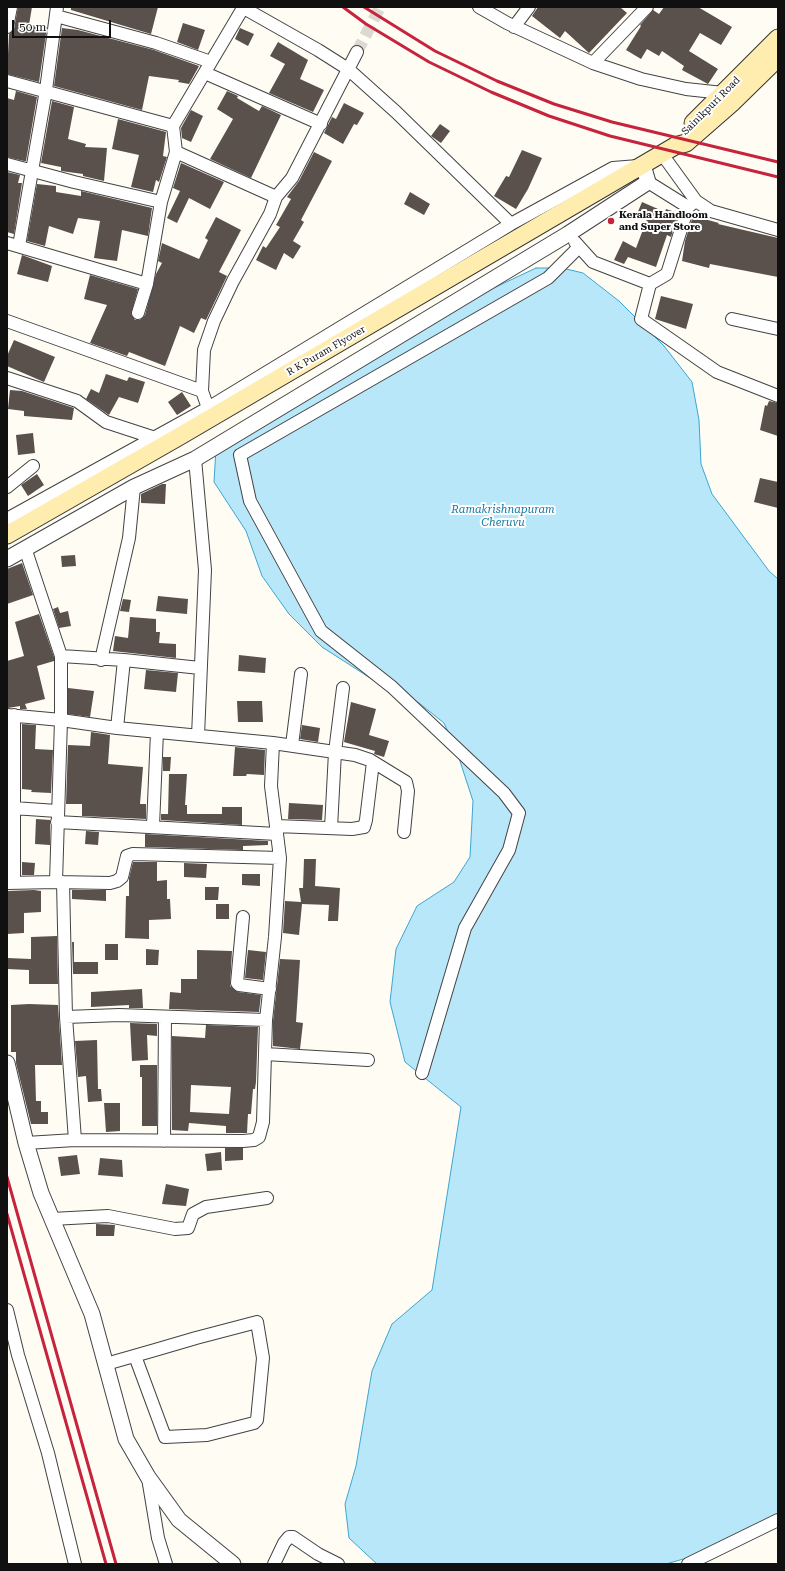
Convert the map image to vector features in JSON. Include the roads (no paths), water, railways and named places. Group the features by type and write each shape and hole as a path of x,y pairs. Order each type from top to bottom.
{"main road":[{"name":"Sainikpuri Road","path":"668,150 680,136 778,38"},
{"name":"Sainikpuri Road","path":"668,150 686,143 733,102 778,58"},
{"name":"R K Puram Flyover","path":"7,535 153,452 668,150"}],"street":[{"path":"7,28 11,7"},
{"path":"138,313 147,284 161,202 176,152 173,126 242,7 318,50 348,69 396,112 511,224"},
{"path":"479,7 514,27 593,63 640,79 686,89 723,93"},
{"path":"514,27 529,7"},
{"path":"593,63 647,7"},
{"path":"19,246 46,90 56,12 156,44 321,124"},
{"path":"208,408 202,391 204,350 207,339 233,281 270,214 276,197 292,178 358,52"},
{"path":"7,81 46,90 173,126"},
{"path":"668,150 692,204 667,274 650,284 641,319 717,372 778,396"},
{"path":"176,152 276,197"},
{"path":"7,164 74,182 161,202"},
{"path":"7,519 152,437 208,408 511,224 613,168 644,165 648,182"},
{"path":"648,182 692,204 711,211 778,230"},
{"path":"7,559 134,486 195,459 568,234 648,182"},
{"path":"568,234 593,262 650,284"},
{"path":"7,243 147,284"},
{"path":"240,455 548,278 579,247"},
{"path":"732,319 778,329"},
{"path":"8,323 202,391"},
{"path":"7,378 77,401 106,422 152,437"},
{"path":"231,437 240,455 250,501 322,630 392,687 504,794 519,813 510,850 465,928 422,1072"},
{"path":"195,459 206,570 200,668 198,736"},
{"path":"7,487 33,466"},
{"path":"101,660 129,538 134,486"},
{"path":"25,548 61,656 61,720 57,816 66,1017 75,1140"},
{"path":"61,656 101,660 124,660 200,668"},
{"path":"117,728 124,660"},
{"path":"292,745 301,674"},
{"path":"331,828 336,752 343,688"},
{"path":"280,858 133,854 127,856 122,877 117,881 110,883 10,883 13,808 11,715 117,728 292,745 355,755 373,762 406,782 408,791 404,832"},
{"path":"153,826 157,732"},
{"path":"26,1143 75,1140 242,1141 254,1140 259,1137 263,1122 266,1020 275,938 280,858 271,786 273,743"},
{"path":"13,808 57,816 153,826 277,830 331,828 359,829 365,824 373,762"},
{"path":"242,917 237,983 239,985 270,989"},
{"path":"66,1017 119,1015 266,1020"},
{"path":"164,1141 165,1017"},
{"path":"264,1054 368,1060"},
{"path":"7,1063 26,1143 41,1193 92,1314 126,1439 148,1477 179,1520 233,1564"},
{"path":"52,1219 108,1216 175,1229 188,1228 193,1214 206,1207 267,1198"},
{"path":"7,1310 18,1355 48,1452 75,1564"},
{"path":"106,1364 257,1322 263,1358 257,1420 254,1423 207,1435 165,1437 135,1356"},
{"path":"148,1477 158,1538 166,1564"},
{"path":"688,1564 778,1520"},
{"path":"274,1564 284,1543 289,1537 293,1536 318,1554 338,1564"}],"water":[{"name":"Ramakrishnapuram Cheruvu","path":"536,268 562,268 583,273 619,301 664,346 692,382 699,420 701,464 712,494 769,571 778,579 778,1514 718,1549 666,1564 377,1564 349,1538 345,1504 356,1466 372,1371 392,1324 432,1290 461,1107 405,1062 390,1002 396,949 417,906 454,882 470,857 473,801 457,752 444,723 419,703 381,685 322,647 289,614 262,576 246,531 214,482 216,448 462,303"}],"tunnel":[{"path":"357,52 380,7"}],"railway":[{"path":"343,7 366,24 429,62 491,92 549,116 610,136 778,177"},
{"path":"364,7 435,51 497,81 554,104 612,122 778,162"},
{"path":"7,1177 116,1564"},
{"path":"7,1214 106,1564"}],"place":[{"name":"Kerala Handloom and Super Store","path":"611,221"}]}
